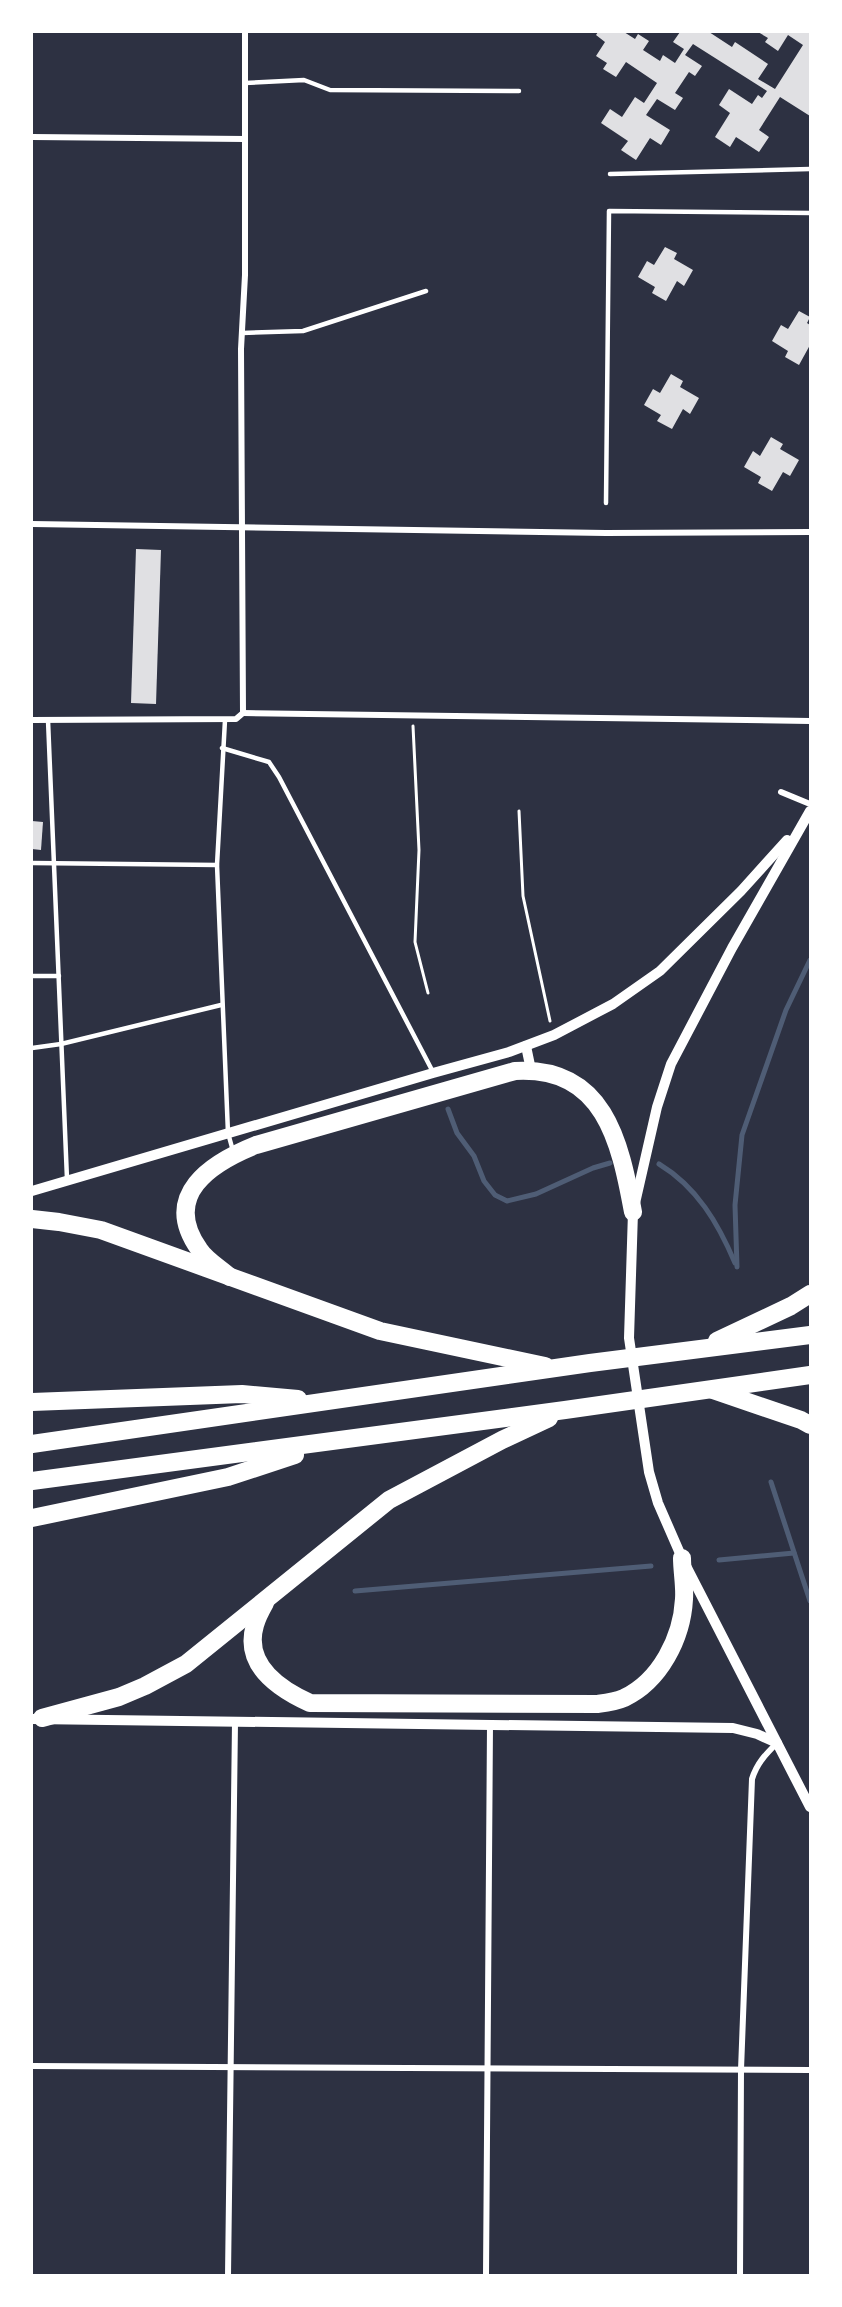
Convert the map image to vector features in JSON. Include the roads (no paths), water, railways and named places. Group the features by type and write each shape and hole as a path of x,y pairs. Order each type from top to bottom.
{"highway":[{"path":"230,1276 200,1251 188,1231 186,1209 190,1191 201,1176 234,1154 256,1145 515,1071 531,1070 555,1074 576,1084 591,1097 604,1116 625,1167 633,1212"},
{"path":"32,1219 102,1230 380,1331 558,1368"},
{"path":"702,1348 791,1306 810,1294"},
{"path":"32,1444 590,1363 810,1335"},
{"path":"32,1481 335,1442 810,1375"},
{"path":"709,1389 810,1425"},
{"path":"32,1402 242,1394 330,1402"},
{"path":"37,1718 101,1703 166,1676 203,1651 389,1500 502,1440 565,1410"},
{"path":"32,1518 228,1477 335,1442"},
{"path":"266,1600 254,1626 252,1644 256,1661 268,1677 283,1689 310,1703 597,1704 624,1698 645,1683 666,1659 678,1634 684,1600 681,1558"}],"street":[{"path":"243,713 242,333 245,275 245,32"},
{"path":"32,137 245,139"},
{"path":"32,524 606,533 810,532"},
{"path":"32,720 225,720 236,719 243,713 810,722"},
{"path":"781,792 810,804"},
{"path":"810,811 694,1018 671,1064 657,1107 633,1212 629,1338 649,1472 658,1503 681,1558 810,1807"},
{"path":"32,1191 509,1052 554,1035 613,1004 660,971 741,891 801,824"},
{"path":"526,1046 531,1070"},
{"path":"610,1726 611,1702"},
{"path":"302,1721 312,1711 310,1703"},
{"path":"37,1718 733,1728 757,1734 777,1743"},
{"path":"228,2276 236,1722"},
{"path":"486,2276 490,1724"},
{"path":"740,2276 741,2070 752,1779 755,1767 777,1743"},
{"path":"32,2066 810,2070"}],"lane":[{"path":"244,83 303,80 330,90 519,91"},
{"path":"610,174 810,169"},
{"path":"606,503 609,210 810,213"},
{"path":"242,333 303,331 426,291"},
{"path":"48,720 67,1180"},
{"path":"225,720 217,865 228,1133 234,1154"},
{"path":"222,748 269,762 433,1073"},
{"path":"32,863 217,865"},
{"path":"32,976 59,976"},
{"path":"32,1048 61,1044 221,1005"}],"waterway":[{"path":"737,1267 735,1205 742,1135 786,1010 810,960"},
{"path":"448,1109 457,1133 474,1156 484,1181 495,1195 507,1201 536,1194 593,1168 610,1163"},
{"path":"659,1164 685,1184 705,1207 735,1263"},
{"path":"771,1482 810,1601"},
{"path":"719,1560 794,1553"},
{"path":"355,1591 651,1566"}]}
